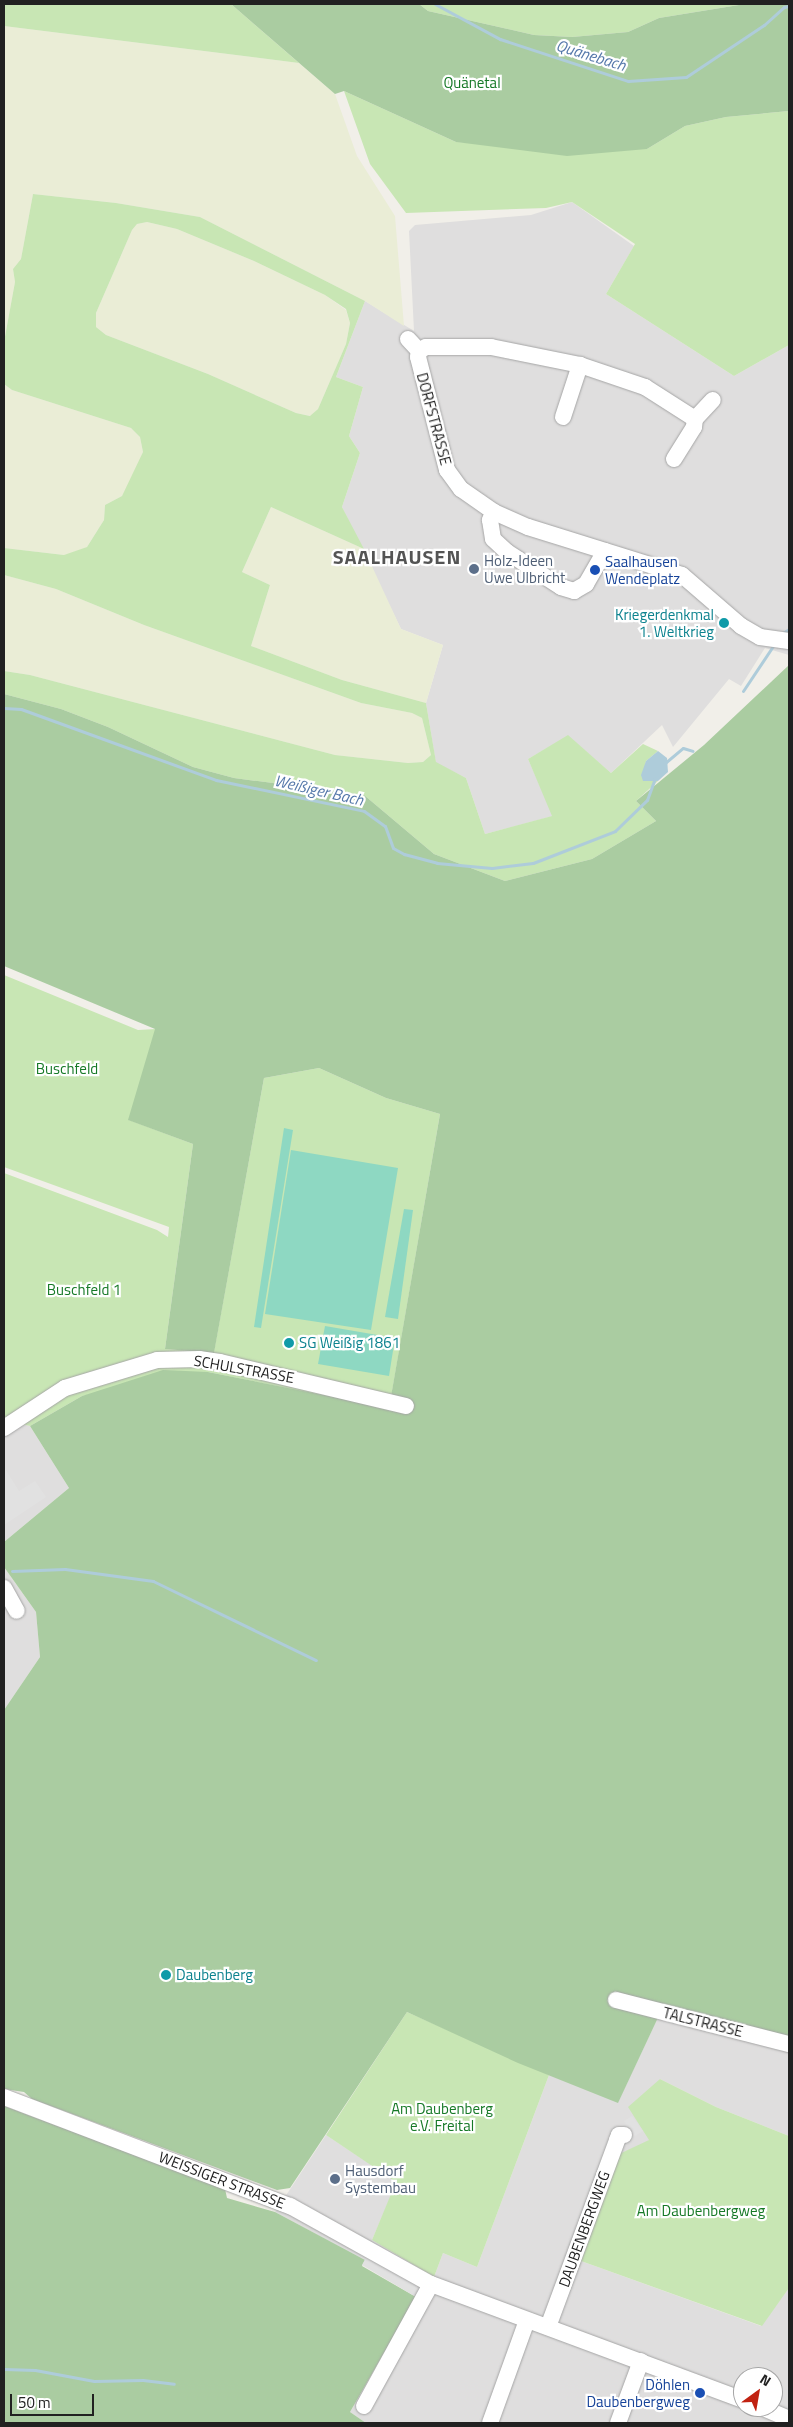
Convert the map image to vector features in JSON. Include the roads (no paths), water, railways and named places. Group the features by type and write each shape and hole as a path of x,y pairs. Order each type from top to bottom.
{"street":[{"name":"DORFSTRASSE","path":"580,365 491,347 426,347 414,345 447,470 461,489 494,512 550,536 682,575 741,626 770,639 789,641"},
{"path":"563,417 580,365 645,387 695,418"},
{"path":"674,459 694,428 695,418 712,400"},
{"path":"494,512 490,520 493,539 507,552 561,587 574,591 586,584 606,551"},
{"name":"SCHULSTRASSE","path":"4,1428 65,1388 157,1360 199,1359 220,1362 406,1406"},
{"path":"4,1588 18,1612"},
{"name":"TALSTRASSE","path":"616,2000 789,2044"},
{"name":"WEISSIGER STRASSE","path":"4,2097 290,2206 431,2284 733,2396"},
{"name":"DAUBENBERGWEG","path":"548,2327 619,2135 624,2135"},
{"path":"364,2406 431,2284"},
{"path":"490,2423 527,2320"},
{"path":"618,2423 641,2361"}],"water":[{"path":"658,751 667,758 668,772 658,781 643,781 641,775 646,761"}],"waterway":[{"name":"Quänebach","path":"435,4 500,39 628,81 686,77 764,25 784,7 789,6"},
{"name":"Weißiger Bach","path":"781,634 789,629"},
{"name":"Weißiger Bach","path":"743,691 775,643"},
{"name":"Weißiger Bach","path":"4,708 21,709 216,780 364,811 385,826 393,848 404,854 437,863 492,868 533,863 615,831 647,800 655,778"},
{"name":"Weißiger Bach","path":"665,763 683,748 693,751"},
{"path":"12,1571 65,1569 153,1581 316,1660"},
{"path":"4,2369 35,2370 94,2381 143,2380 174,2384"}],"place":[{"name":"Holz-Ideen Uwe Ulbricht","path":"474,569"},
{"name":"Saalhausen Wendeplatz","path":"595,570"},
{"name":"Kriegerdenkmal 1. Weltkrieg","path":"724,623"},
{"name":"SG Weißig 1861","path":"289,1343"},
{"name":"Daubenberg","path":"166,1975"},
{"name":"Hausdorf Systembau","path":"335,2179"},
{"name":"Döhlen Daubenbergweg","path":"700,2393"}],"district":[{"name":"SAALHAUSEN","path":"397,556"}],"park label":[{"name":"Quänetal","path":"472,83"},
{"name":"Buschfeld","path":"67,1069"},
{"name":"Buschfeld 1","path":"84,1290"},
{"name":"Am Daubenberg e.V. Freital","path":"442,2116"},
{"name":"Am Daubenbergweg","path":"701,2211"}]}
